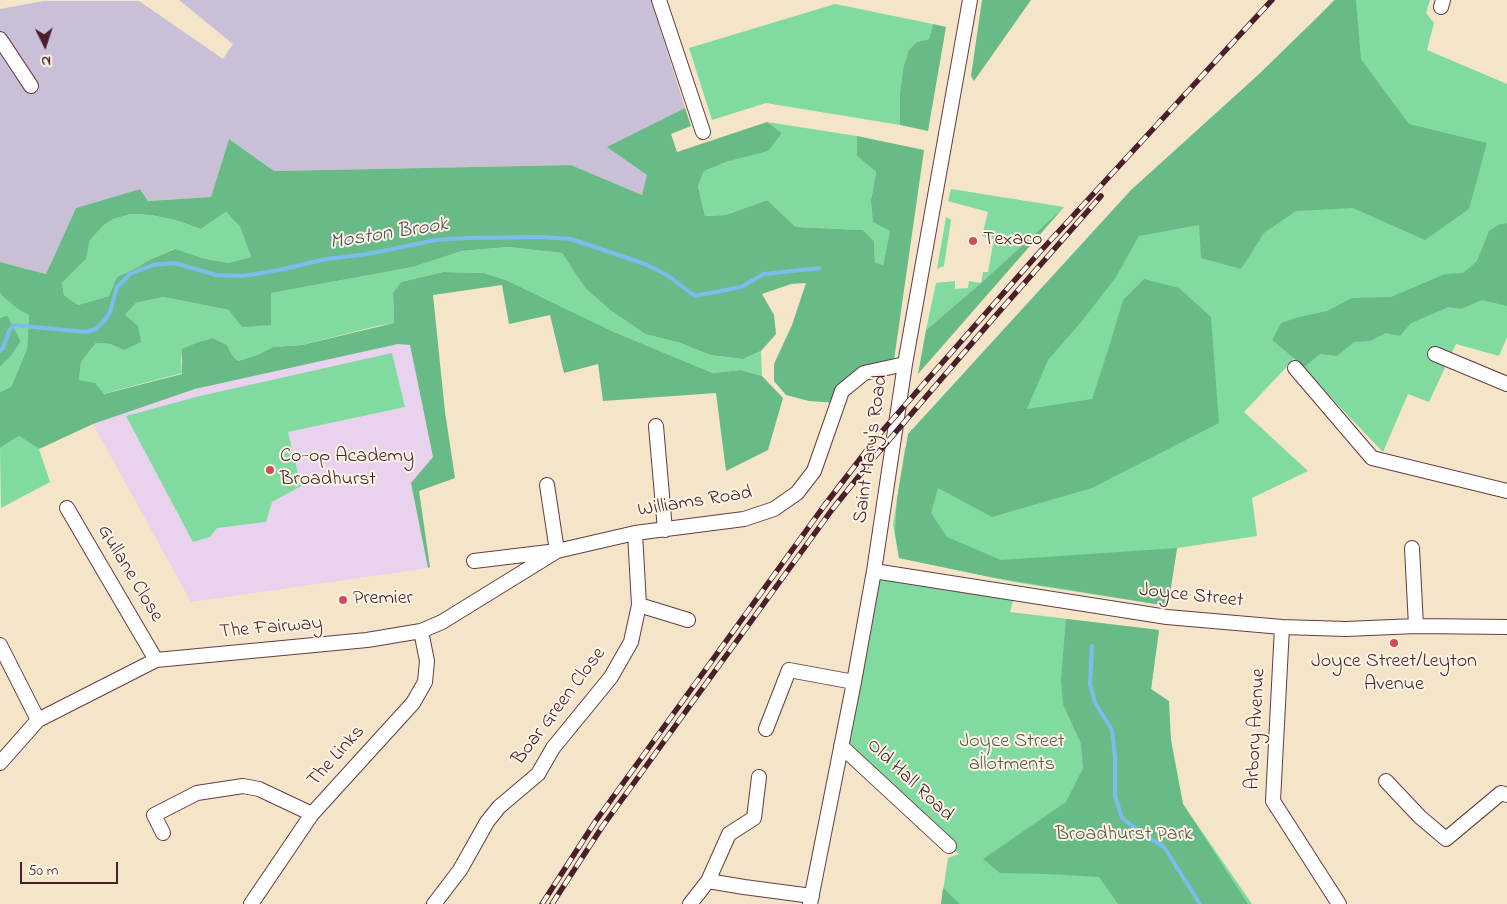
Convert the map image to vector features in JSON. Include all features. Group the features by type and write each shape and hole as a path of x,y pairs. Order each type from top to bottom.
{"street":[{"path":"659,0 703,132"},
{"name":"Saint Mary's Road","path":"811,900 874,571 905,364 970,0"},
{"path":"0,39 31,86"},
{"path":"1435,354 1507,384"},
{"name":"Williams Road","path":"474,561 557,551 636,533 744,519 774,509 797,493 814,471 842,392 864,373 905,364"},
{"path":"1295,368 1372,458 1507,491"},
{"path":"656,426 665,530"},
{"path":"547,485 557,551"},
{"name":"Gullane Close","path":"67,508 156,660"},
{"name":"Boar Green Close","path":"434,904 460,870 487,822 499,806 538,774 553,748 611,677 631,642 640,605 636,533"},
{"path":"1412,548 1416,626"},
{"name":"The Fairway","path":"0,763 38,720 156,660 368,640 421,631 442,622 557,551"},
{"name":"Joyce Street","path":"874,571 1167,617 1282,627 1507,627"},
{"path":"640,605 688,620"},
{"name":"Arbory Avenue","path":"1282,627 1273,801 1339,904"},
{"name":"The Links","path":"251,904 312,814 413,703 424,682 427,661 421,631"},
{"path":"0,645 38,720"},
{"path":"766,729 789,670 854,682"},
{"name":"Old Hall Road","path":"841,746 949,846"},
{"path":"690,904 708,881 729,834 754,818 759,777"},
{"path":"1386,781 1420,817 1446,839 1501,793 1507,795"},
{"path":"163,833 154,815 197,792 243,786 259,789 312,814"},
{"path":"708,881 811,900"}],"shaded area":[{"path":"179,0 651,0 685,108 608,147 648,175 642,195 571,165 274,171 229,139 211,197 148,201 140,189 76,208 46,274 0,262 0,9 44,1 139,1 223,59 233,44"},
{"name":"Co-op Academy Broadhurst","path":"398,344 410,345 433,457 411,483 428,568 191,602 93,424 195,389"}],"green space":[{"path":"982,0 1031,0 974,81 971,76"},
{"path":"1334,0 1430,0 1426,13 1434,23 1427,50 1507,84 1507,337 1499,356 1456,344 1429,402 1408,394 1383,452 1294,359 1244,412 1308,471 1252,498 1257,536 1177,548 1168,606 1014,582 899,558 893,525 905,448"},
{"path":"1335,0 1356,0 1361,59 1409,124 1487,143 1469,209 1425,240 1353,208 1296,211 1264,233 1241,269 1201,258 1199,225 1139,236 1116,277 1082,321 1048,360 1027,409 1092,399 1123,300 1144,279 1179,288 1211,317 1219,423 1092,488 992,517 938,488 931,513 947,537 1001,560 1177,548 1168,606 990,577 899,558 895,532 897,499 908,434 1131,190 1258,75"},
{"path":"835,4 933,24 929,39 917,42 903,69 900,92 900,125 766,103 712,120 689,48"},
{"path":"933,24 946,27 928,131 900,125 900,92 903,69 909,50 917,42 929,39"},
{"path":"685,108 691,126 671,134 677,152 767,122 782,133 768,151 729,161 704,171 698,186 705,216 726,215 767,200 796,227 863,230 874,241 875,262 883,265 890,231 873,222 871,200 876,172 857,156 857,136 924,150 893,367 864,373 838,403 809,401 786,395 774,381 774,364 792,325 806,283 791,284 762,294 774,315 776,334 761,351 743,359 710,355 680,343 645,334 610,310 585,288 562,253 508,247 462,251 413,267 271,293 271,325 242,327 229,310 163,297 136,303 125,315 138,326 141,342 124,350 110,344 96,343 81,362 79,380 95,383 104,394 182,374 182,349 198,342 213,338 227,345 232,355 238,361 273,347 302,345 394,323 393,293 401,282 443,272 484,273 506,280 614,332 713,373 741,370 762,376 783,398 768,450 726,471 716,393 603,401 598,364 564,373 550,315 509,324 502,285 433,295 445,412 455,478 419,491 430,567 428,568 411,483 433,457 410,345 398,344 195,389 93,424 39,449 19,436 0,448 0,392 11,387 27,349 29,315 19,310 0,293 0,262 46,274 76,208 140,189 148,201 211,197 229,139 274,171 571,165 642,195 647,175 607,147","holes":["226,212 240,227 251,257 228,263 202,258 175,249 117,277 109,296 78,305 64,295 62,283 86,259 90,240 104,225 113,219 131,214 151,215 175,220 201,229"]},
{"path":"767,122 857,136 857,156 876,172 871,200 890,231 883,265 875,262 874,241 863,230 796,227 767,200 726,215 705,216 698,186 704,171 729,161 782,133"},
{"path":"951,189 1064,207 981,283 983,272 988,272 994,239 982,236 988,212 948,201"},
{"path":"1064,207 918,374 926,330 981,283"},
{"path":"226,212 240,227 251,257 228,263 202,258 174,249 117,277 109,296 78,305 64,295 62,283 86,259 90,240 104,225 113,219 131,214 151,215 175,220 201,229"},
{"path":"946,217 951,220 944,266 937,269"},
{"path":"1507,223 1507,306 1482,300 1461,309 1449,307 1411,323 1400,336 1386,333 1370,341 1354,342 1337,356 1320,354 1303,368 1272,340 1281,323 1327,311 1352,298 1391,297 1445,274 1463,273 1477,261 1489,231 1498,225"},
{"path":"508,247 562,253 585,288 610,310 645,334 680,343 710,355 743,359 761,351 762,376 741,370 713,373 614,332 506,280 484,273 443,272 401,282 393,293 394,323 302,345 273,347 238,361 232,355 227,345 213,338 183,349 181,360 182,373 103,394 79,380 81,362 96,343 110,344 124,350 125,315 136,303 163,297 229,310 271,325 270,293 413,267 462,251"},
{"path":"955,281 955,289 968,288 969,281 981,283 926,330 936,283"},
{"path":"0,293 19,310 29,314 27,349 11,387 0,392 0,367 11,356 21,341 7,315 0,318"},
{"path":"7,315 21,341 11,356 0,367 0,318"},
{"path":"392,353 405,407 288,432 301,486 272,502 266,522 217,528 210,537 193,542 126,416 200,396"},
{"path":"19,436 39,449 50,482 1,508 0,448"},
{"name":"Joyce Street allotments","path":"874,571 1015,593 1010,612 1159,630 1151,689 1165,706 1183,804 1252,904 941,904 948,858 959,854 841,746"},
{"name":"Broadhurst Park","path":"1066,619 1159,630 1151,689 1169,701 1171,742 1183,804 1248,904 1118,904 1099,877 1000,873 983,859 1066,802 1083,768 1081,744 1063,704 1061,679"},
{"path":"943,888 960,904 941,904"}],"waterway":[{"name":"Moston Brook","path":"0,351 13,325 86,332 96,329 110,312 117,287 130,274 153,265 175,263 216,275 243,276 436,240 543,237 571,239 645,264 667,275 695,296 741,287 764,274 820,268"},
{"path":"1092,646 1090,684 1095,703 1112,730 1115,757 1115,796 1122,818 1164,847 1200,904"}],"railway":[{"path":"542,904 595,822 824,506 877,437 1037,255 1272,0"},
{"path":"552,904 602,827 831,511 871,461 1101,196"}],"place":[{"name":"Texaco","path":"973,241"},
{"name":"Co-op Academy Broadhurst","path":"270,470"},
{"name":"Premier","path":"343,600"},
{"name":"Joyce Street/Leyton Avenue","path":"1394,643"}]}
